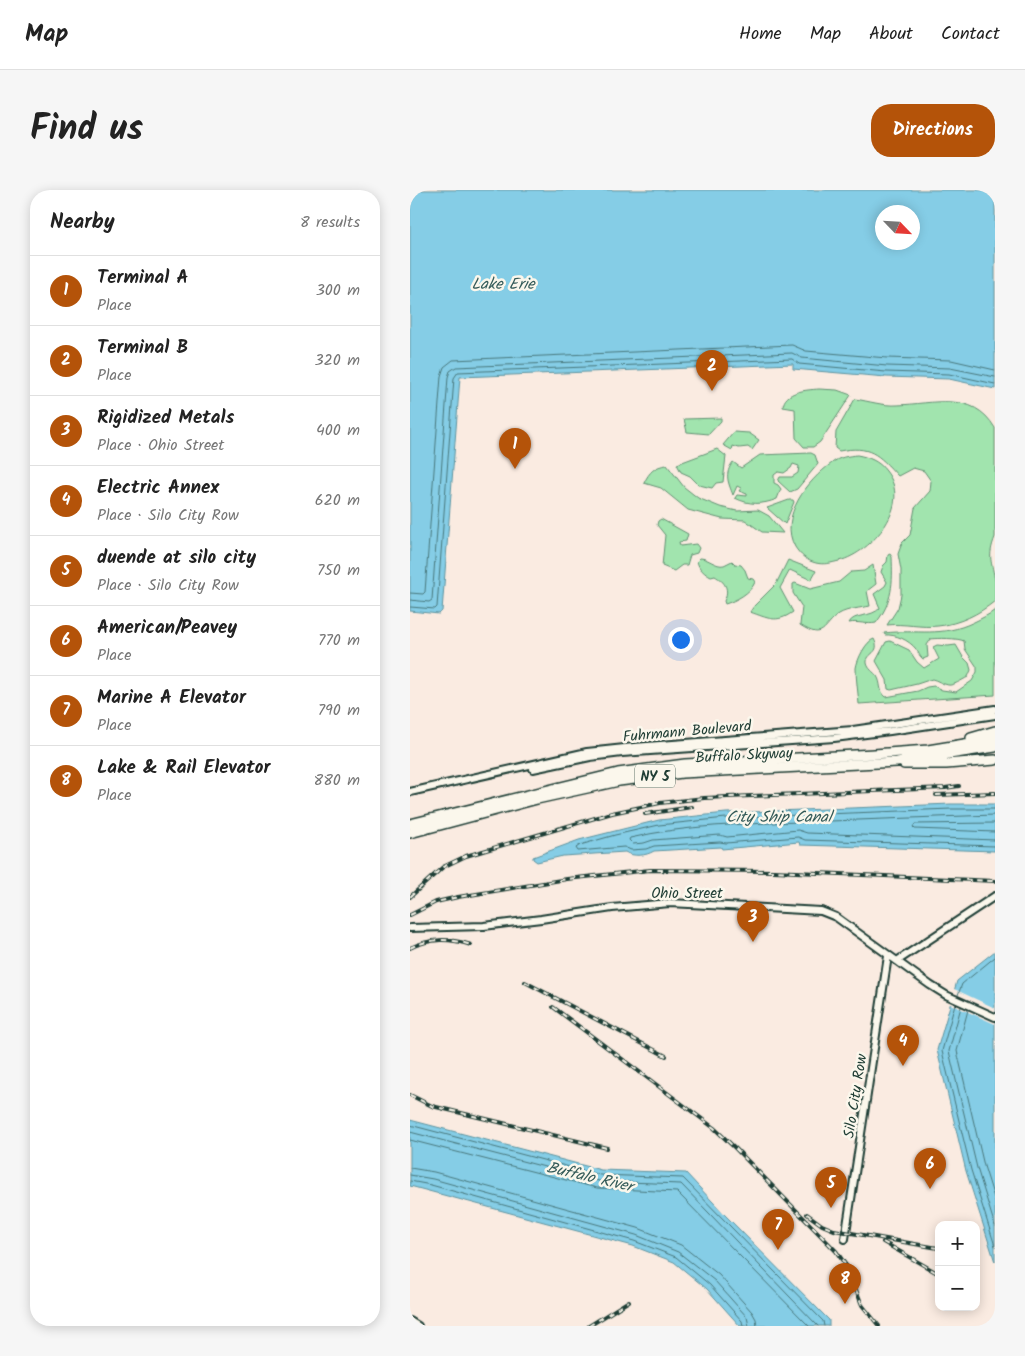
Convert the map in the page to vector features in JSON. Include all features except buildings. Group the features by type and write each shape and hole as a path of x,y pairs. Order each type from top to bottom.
{"highway":[{"path":"928,750 995,731"},
{"name":"Buffalo Skyway","path":"412,828 619,781 682,773 838,760 928,750 995,739"},
{"name":"Buffalo Skyway","path":"412,828 487,804 618,773 685,764 838,760 897,762 995,747"},
{"path":"897,762 908,766 995,760"}],"street":[{"name":"Fuhrmann Boulevard","path":"854,733 995,710"},
{"name":"Fuhrmann Boulevard","path":"410,796 587,752 854,733 995,715"},
{"name":"Fuhrmann Boulevard","path":"410,792 525,768"},
{"path":"896,961 995,896"},
{"name":"Ohio Street","path":"410,928 484,926 612,908 670,903 821,911 836,917 888,956 946,995 995,1017"},
{"name":"Silo City Row","path":"845,1239 888,956"},
{"path":"410,1321 418,1326"}],"green space":[{"path":"819,389 837,390 851,395 820,442 813,447 804,447 796,438 795,409 783,407 784,402 796,392"},
{"path":"855,399 892,405 938,402 964,404 975,408 986,416 995,428 995,537 991,555 995,581 995,601 982,610 961,621 938,626 887,625 898,608 901,595 901,570 898,554 902,543 910,535 915,508 930,491 931,481 924,471 913,468 898,476 879,457 866,450 850,449 839,451 835,448 836,432"},
{"path":"721,418 721,421 709,434 687,432 684,419"},
{"path":"734,432 749,433 759,440 752,450 748,447 739,448 733,446 732,450 723,445"},
{"path":"717,449 726,456 723,482 716,483 712,488 699,485 690,476 681,472 677,464"},
{"path":"811,453 815,455 818,464 797,489 790,492 778,481 780,477 792,477 798,473 799,466 793,464 784,473 778,472 774,475 774,483 781,489 777,499 756,503 745,502 735,498 737,495 747,496 747,494 739,491 741,488 737,486 733,495 728,482 728,470 733,462 741,468 760,455"},
{"path":"857,455 873,460 886,471 893,484 895,498 892,512 876,537 852,556 828,564 810,561 797,550 791,535 790,524 798,500 805,489 823,470 838,459"},
{"path":"667,465 684,487 698,498 720,507 737,511 758,510 769,516 783,533 762,532 745,520 722,519 688,510 661,488 644,483 653,470"},
{"path":"789,500 794,502 785,524 767,508"},
{"path":"661,519 688,534 686,541 679,542 680,546 696,544 699,548 697,553 690,555 687,565 682,565 674,571 662,566 665,535 657,525"},
{"path":"890,554 892,557 891,592 882,615 876,623 849,623 855,618 872,613 880,608 874,594 885,586 887,582 881,572"},
{"path":"700,558 721,565 732,561 735,564 741,565 748,578 753,579 755,582 738,599 725,604 726,586 719,578 711,577 702,570 697,561"},
{"path":"788,560 816,571 811,580 790,570 780,588 793,612 782,618 772,619 750,612 776,584"},
{"path":"873,565 876,584 867,591 870,606 842,612 819,632 808,630 800,625 802,607 793,593 793,584 795,583 810,589 839,582 851,572 864,571"},
{"path":"995,610 995,695 859,704 856,668 862,651 871,640 874,639 876,648 867,659 867,663 877,676 882,692 886,697 934,686 942,690 956,692 972,681 977,672 977,667 965,649 964,641 942,638 931,639 927,645 928,657 923,659 906,640 885,635 884,633 951,630 974,622"},
{"path":"890,641 909,650 917,662 924,668 939,659 933,647 937,645 956,645 969,663 971,670 968,677 952,685 932,679 891,690 888,689 887,680 876,661 886,642"}],"water":[{"name":"Lake Erie","path":"410,190 995,190 995,389 949,379 886,377 793,369 793,364 460,377 442,611 439,614 410,611"},
{"name":"City Ship Canal","path":"995,804 995,851 800,845 799,842 722,849 721,847 654,851 640,855 632,855 625,852 563,856 537,862 533,859 533,857 579,840 659,820 726,813"},
{"path":"995,951 995,1262 966,1171 937,1050 957,981"},
{"name":"Buffalo River","path":"410,1120 601,1170 686,1173 829,1320 829,1326 740,1326 707,1289 674,1262 633,1246 410,1186"}],"pier":[{"path":"952,988 995,1008 995,1024 948,1003"}],"railway":[{"path":"410,897 443,867 466,856 612,813 660,803 704,798 959,786"},
{"path":"936,795 995,793"},
{"path":"645,814 692,807"},
{"path":"410,915 436,902 458,897 567,879 650,870 774,871 995,881"},
{"path":"410,948 425,942 440,940 471,945"},
{"path":"525,982 666,1056"},
{"path":"553,1007 714,1128 735,1148 836,1251 847,1267 862,1305 879,1326"},
{"path":"410,1095 432,1106 607,1148"},
{"path":"807,1214 822,1225 834,1230 935,1247"},
{"path":"883,1242 935,1272"},
{"path":"589,1326 629,1301"}],"place":[{"name":"Terminal B","path":"712,391"},
{"name":"Terminal A","path":"515,469"},
{"name":"Rigidized Metals","path":"753,942"},
{"name":"Electric Annex","path":"903,1066"},
{"name":"American/Peavey","path":"930,1189"},
{"name":"duende at silo city","path":"831,1208"},
{"name":"Marine A Elevator","path":"778,1250"},
{"name":"Lake & Rail Elevator","path":"845,1304"}]}
